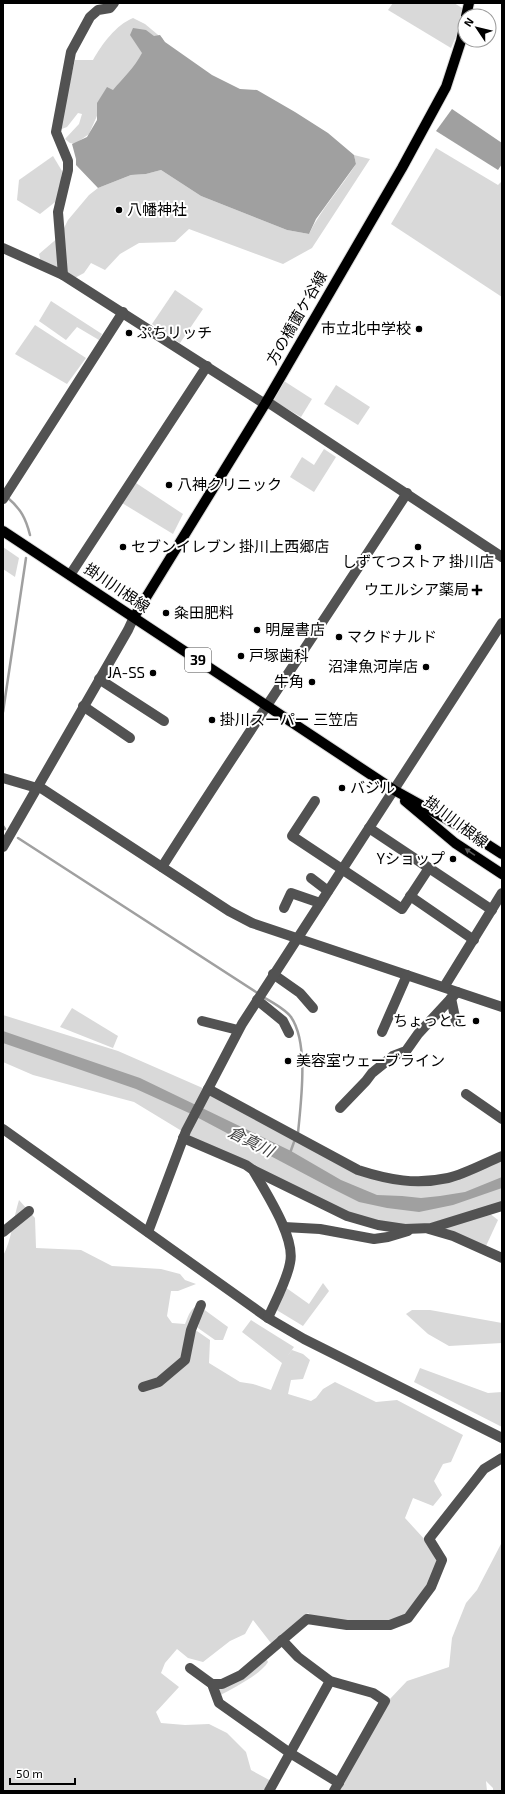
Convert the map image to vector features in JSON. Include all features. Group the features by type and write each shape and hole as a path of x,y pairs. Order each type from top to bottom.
{"main road":[{"name":"方の橋薗ケ谷線","path":"134,617 266,402 402,168 446,87 459,48"},
{"name":"掛川川根線","path":"3,531 394,790 457,825 502,854"},
{"name":"掛川川根線","path":"394,790 455,843 502,874"}],"street":[{"path":"62,275 58,212 68,170 68,161 56,132 68,67 71,52 90,16 98,10 110,8 114,3"},
{"path":"3,248 62,275 123,312 266,402 502,557"},
{"path":"3,499 123,312"},
{"path":"70,575 207,366"},
{"path":"162,867 266,705 301,655 406,493"},
{"path":"3,847 128,630 134,617"},
{"path":"148,1232 185,1134 238,1030 502,623"},
{"path":"99,679 164,721"},
{"path":"83,706 130,738"},
{"path":"3,778 38,787 229,911 252,923 296,939 444,987 454,995 502,1007"},
{"path":"315,801 292,836 402,909 429,868"},
{"path":"369,828 492,910"},
{"path":"311,878 328,892"},
{"path":"284,908 291,893 320,903"},
{"path":"444,987 502,894"},
{"path":"410,896 474,940"},
{"path":"273,974 300,993 313,1008"},
{"path":"382,1032 407,975"},
{"path":"454,995 456,1022"},
{"path":"340,1108 366,1082 372,1073 393,1056 406,1051 418,1034 454,995"},
{"path":"257,1000 283,1021 289,1033"},
{"path":"202,1021 238,1030"},
{"path":"207,1090 358,1170 375,1176 401,1182 449,1178 502,1156"},
{"path":"466,1094 502,1119"},
{"path":"3,1129 268,1318 304,1339 502,1438"},
{"path":"185,1134 253,1170 347,1216 378,1225 405,1229 431,1228 502,1206"},
{"path":"253,1170 284,1227 292,1251 290,1264 268,1318"},
{"path":"3,1232 29,1210"},
{"path":"284,1227 320,1229 374,1239 388,1237 421,1228 453,1236 502,1258"},
{"path":"143,1387 159,1382 185,1360 191,1330 201,1305"},
{"path":"212,1684 222,1684 241,1674 307,1619 347,1626 390,1625 408,1618 430,1587 442,1560 429,1539 484,1469 502,1458"},
{"path":"190,1668 212,1684 219,1703 336,1787 385,1701 373,1693 330,1681 298,1657 282,1640"},
{"path":"269,1791 330,1681"}],"shaded area":[{"path":"393,3 454,3 462,8 457,8 457,34 451,48 388,10"},
{"path":"133,18 145,24 163,39 100,109 89,134 75,144 70,143 65,139 79,124 82,114 78,113 67,127 59,130 75,60 93,60 115,30"},
{"path":"436,148 498,185 502,181 502,297 391,224"},
{"path":"354,155 370,159 312,248 283,264 189,229 175,242 139,243 120,254 105,270 91,263 84,273 71,280 41,262 39,254 60,236 68,220 89,195 98,188 131,175 146,174 161,170 201,196 287,230 309,234 319,216 356,164"},
{"path":"53,156 62,171 59,199 40,214 17,200 19,180"},
{"path":"175,290 203,309 180,343 152,324"},
{"path":"51,301 102,334 99,340 77,327 66,340 39,321"},
{"path":"35,325 86,358 67,384 15,354"},
{"path":"284,381 312,399 301,417 274,401 274,397"},
{"path":"336,385 370,407 358,425 324,404"},
{"path":"324,449 336,457 314,492 290,477 302,457 314,465"},
{"path":"136,483 183,514 173,534 122,503"},
{"path":"3,547 19,558 15,577 3,569"},
{"path":"72,1008 118,1036 113,1048 60,1027"},
{"path":"3,1015 118,1051 214,1093 358,1170 433,1180 502,1159 502,1202 431,1228 387,1226 335,1210 190,1136 134,1102 33,1075 3,1062"},
{"path":"19,1200 35,1218 36,1248 81,1250 112,1266 161,1269 180,1274 185,1280 196,1284 178,1291 171,1291 167,1316 172,1323 185,1324 192,1310 201,1305 194,1329 210,1340 209,1363 240,1382 253,1384 271,1390 282,1363 242,1332 251,1320 294,1347 286,1358 292,1350 303,1354 310,1360 303,1379 291,1380 288,1394 311,1401 316,1398 323,1389 335,1382 376,1402 397,1400 463,1435 451,1462 443,1464 434,1481 442,1495 433,1506 413,1498 405,1518 426,1541 439,1566 420,1602 390,1625 317,1620 308,1613 274,1647 253,1620 245,1634 230,1641 203,1662 188,1658 177,1649 165,1663 161,1673 179,1687 156,1712 161,1723 185,1725 209,1724 227,1733 246,1752 251,1770 271,1781 267,1791 3,1791 3,1256 10,1236"},
{"path":"489,1213 498,1220 486,1246 437,1230"},
{"path":"323,1283 329,1291 303,1326 275,1309 285,1287 309,1304"},
{"path":"202,1308 228,1327 223,1340 215,1340 198,1328"},
{"path":"412,1310 430,1310 502,1323 502,1343 449,1346 428,1334 406,1314"},
{"path":"420,1368 488,1393 502,1392 502,1427 414,1382"},
{"path":"502,1542 502,1791 493,1791 493,1788 486,1781 487,1791 338,1791 372,1724 390,1699 407,1681 449,1667 452,1638 466,1603 477,1590"},
{"path":"266,1658 268,1662 259,1672 219,1696 217,1689"}],"water":[{"path":"133,28 146,30 154,36 160,35 165,42 212,75 240,89 257,90 328,133 354,155 356,164 316,219 309,234 287,230 201,196 161,170 146,174 131,175 98,188 76,165 72,144 87,137 97,120 97,103 107,87 113,90 132,68 142,53 130,35"},
{"path":"452,109 502,143 502,164 498,170 436,131"},
{"name":"倉真川","path":"3,1031 140,1078 291,1151 341,1180 377,1195 421,1198 440,1196 465,1192 502,1177 502,1188 453,1205 419,1212 387,1208 359,1202 189,1113 136,1089 3,1043"}],"waterway":[{"path":"8,498 22,515 27,524 30,535"},
{"path":"3,712 26,558"},
{"path":"18,838 259,994"},
{"path":"263,997 282,1008 291,1017 297,1028 302,1057 302,1089 298,1133"},
{"path":"290,1153 294,1142"}],"place":[{"name":"八幡神社","path":"119,210"},
{"name":"市立北中学校","path":"419,329"},
{"name":"ぷちリッチ","path":"129,333"},
{"name":"八神クリニック","path":"169,485"},
{"name":"セブンイレブン 掛川上西郷店","path":"123,547"},
{"name":"しずてつストア 掛川店","path":"418,547"},
{"name":"ウエルシア薬局","path":"477,590"},
{"name":"粂田肥料","path":"166,613"},
{"name":"明屋書店","path":"257,630"},
{"name":"マクドナルド","path":"339,637"},
{"name":"戸塚歯科","path":"241,656"},
{"name":"沼津魚河岸店","path":"426,667"},
{"name":"JA-SS","path":"153,673"},
{"name":"牛角","path":"312,682"},
{"name":"掛川スーパー 三笠店","path":"212,720"},
{"name":"バジル","path":"342,788"},
{"name":"Yショップ","path":"453,859"},
{"name":"ちょっとこ","path":"476,1021"},
{"name":"美容室ウェーブライン","path":"288,1061"}]}
